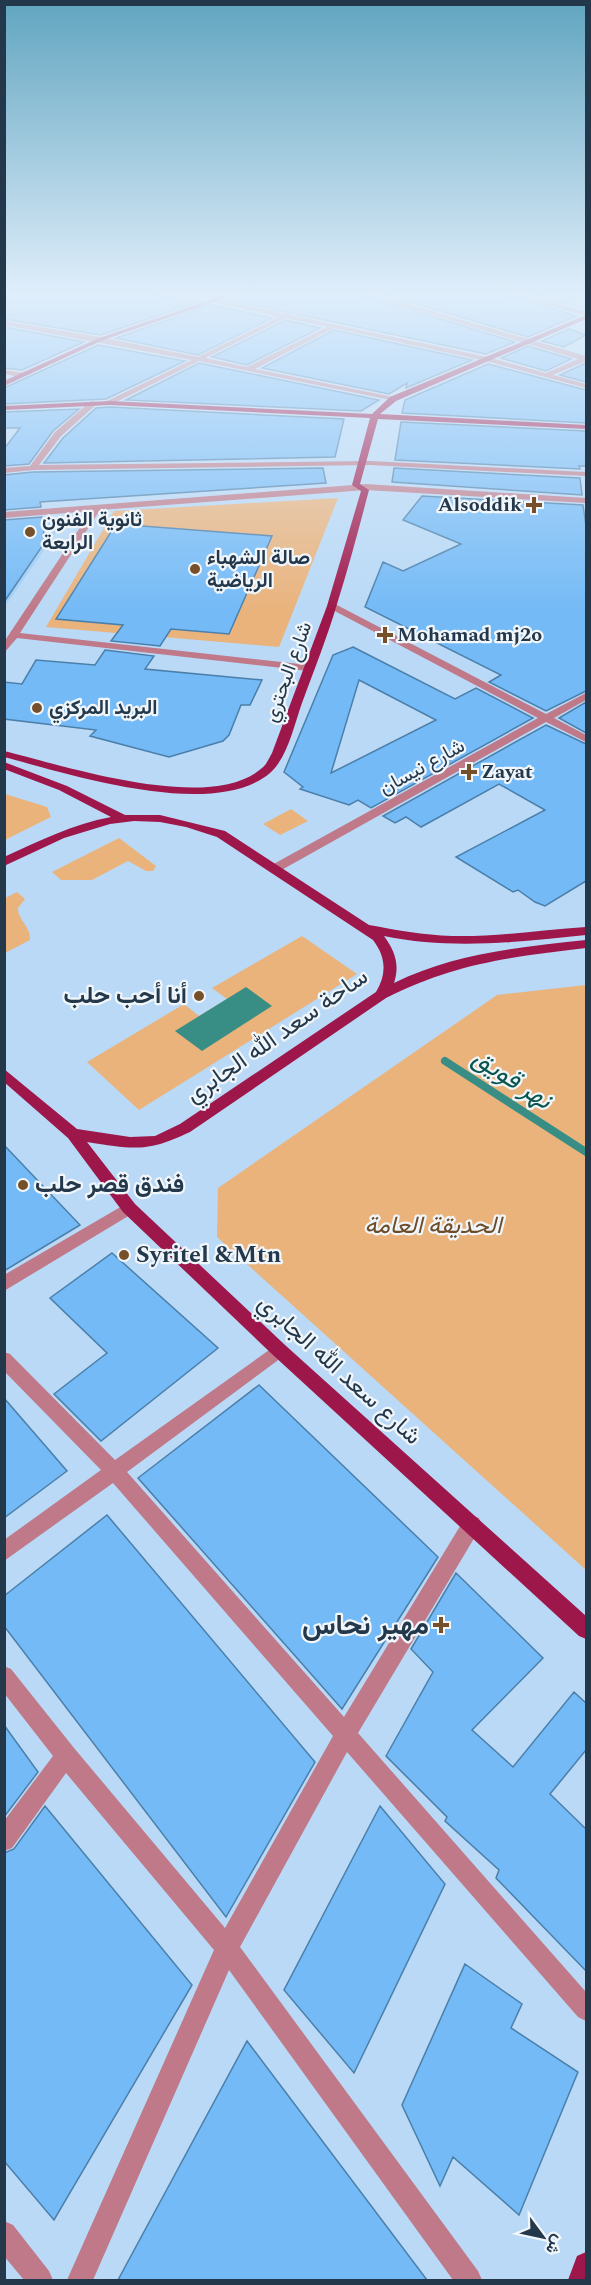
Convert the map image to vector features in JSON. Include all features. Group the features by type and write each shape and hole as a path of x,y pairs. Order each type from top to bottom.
{"main road":[{"path":"374,416 393,399"},
{"path":"6,407 94,403 586,427"},
{"name":"شارع البحتري","path":"4,754 156,789 187,793 214,791 241,783 264,772 278,753 332,606 362,489 356,485 374,416"},
{"path":"4,765 63,788 121,817"},
{"name":"ساحة سعد الله الجابري","path":"4,862 75,829 98,821 147,816 196,825 221,834 366,928 386,948 391,959 392,972 381,995 185,1128 157,1141 130,1143 73,1134"},
{"path":"366,928 415,938 466,942 586,931"},
{"path":"381,995 412,977 459,961 508,952 586,944"},
{"path":"4,1074 73,1134"},
{"name":"شارع سعد الله الجابري","path":"73,1134 129,1208 279,1350 586,1629"},
{"path":"580,2280 586,2265"}],"street":[{"path":"110,404 120,399"},
{"path":"33,468 58,434 94,403"},
{"path":"4,471 33,468 361,463 586,474"},
{"path":"362,489 566,503 586,511"},
{"path":"4,516 98,507 362,489 586,501"},
{"path":"4,650 98,507"},
{"path":"332,606 586,739"},
{"path":"15,635 309,668"},
{"name":"شارع نيسان","path":"273,869 586,696"},
{"path":"4,1284 129,1208"},
{"path":"4,1552 279,1350"},
{"path":"4,1359 114,1470 586,2009"},
{"path":"80,2280 227,1948 346,1733 472,1524"},
{"path":"4,1676 66,1756 227,1948 470,2280"},
{"path":"4,1840 66,1756"},
{"path":"4,2234 40,2280"}],"shaded area":[{"path":"57,518 63,521 5,606 5,521"},
{"path":"246,987 272,1006 202,1051 175,1031"}],"green space":[{"name":"صالة الشهباء الرياضية","path":"338,498 279,647 46,627 114,511"},
{"path":"5,794 47,807 51,817 5,840"},
{"path":"291,809 308,821 280,835 263,824"},
{"path":"119,838 156,866 153,871 146,871 128,861 92,880 61,880 52,872"},
{"path":"17,892 25,899 18,908 20,917 29,931 30,940 5,953 5,898"},
{"path":"302,936 357,974 139,1110 87,1062 184,1004 199,1016 227,999 212,988"},
{"name":"الحديقة العامة","path":"586,985 586,1570 217,1237 218,1188 497,995"}],"building":[{"path":"4,399 107,399 106,399 4,404"},
{"path":"372,399 379,400 361,411 126,400"},
{"path":"586,399 586,423 402,413 405,400"},
{"path":"96,408 344,419 335,457 44,463 63,438"},
{"path":"79,409 53,431 29,464 4,466 4,449 20,428 4,428 4,412"},
{"path":"401,422 586,431 586,466 579,466 580,469 395,460"},
{"path":"323,468 326,483 40,502 41,507 4,510 4,475 33,472"},
{"path":"394,468 580,478 582,495 392,482"},
{"path":"422,496 583,505 586,526 586,691 546,711 489,682 501,675 365,607 383,562 403,571 461,544 403,520"},
{"path":"42,517 45,542 4,602 4,520"},
{"path":"116,524 272,536 229,634 171,629 160,646 111,641 123,625 56,619"},
{"path":"353,647 455,699 476,688 533,718 371,808 358,800 349,805 300,789 303,787 284,772 333,655","holes":["359,680 436,720 331,773"]},
{"name":"البريد المركزي","path":"105,650 154,656 145,669 262,680 250,705 241,705 229,735 223,741 169,757 90,736 96,730 4,719 4,682 22,684 36,660 95,665"},
{"path":"586,702 586,733 559,718"},
{"path":"546,725 586,744 586,881 545,906 518,890 513,892 456,857 545,810 499,784 421,827 406,817 395,823 383,816"},
{"name":"فندق قصر حلب","path":"4,1145 80,1225 4,1271"},
{"path":"112,1253 218,1348 101,1441 54,1394 107,1353 50,1298"},
{"path":"259,1385 438,1557 342,1709 138,1478"},
{"path":"4,1398 67,1471 4,1518"},
{"path":"107,1515 315,1762 226,1917 4,1626 4,1596"},
{"path":"456,1573 543,1658 472,1730 513,1767 574,1692 586,1703 586,1750 550,1794 586,1829 586,1971 496,1878 499,1870 445,1821 447,1817 386,1756 433,1672 411,1649"},
{"path":"4,1725 38,1772 4,1817"},
{"path":"45,1806 192,1985 54,2220 4,2161 4,1853 14,1849"},
{"path":"380,1806 445,1884 354,2073 284,1990"},
{"path":"465,1964 522,2004 511,2028 578,2072 519,2215 453,2157 440,2186 402,2105"},
{"path":"247,2041 427,2280 118,2280"}],"waterway":[{"name":"نهر قويق","path":"445,1061 586,1152"}],"place":[{"name":"Alsoddik","path":"534,505"},
{"name":"ثانوية الفنون الرابعة","path":"30,532"},
{"name":"صالة الشهباء الرياضية","path":"195,569"},
{"name":"Mohamad mj2o","path":"385,635"},
{"name":"البريد المركزي","path":"37,708"},
{"name":"Zayat","path":"469,772"},
{"name":"أنا أحب حلب","path":"199,996"},
{"name":"فندق قصر حلب","path":"23,1185"},
{"name":"Syritel &Mtn","path":"124,1255"},
{"name":"مهير نحاس","path":"441,1625"}]}
